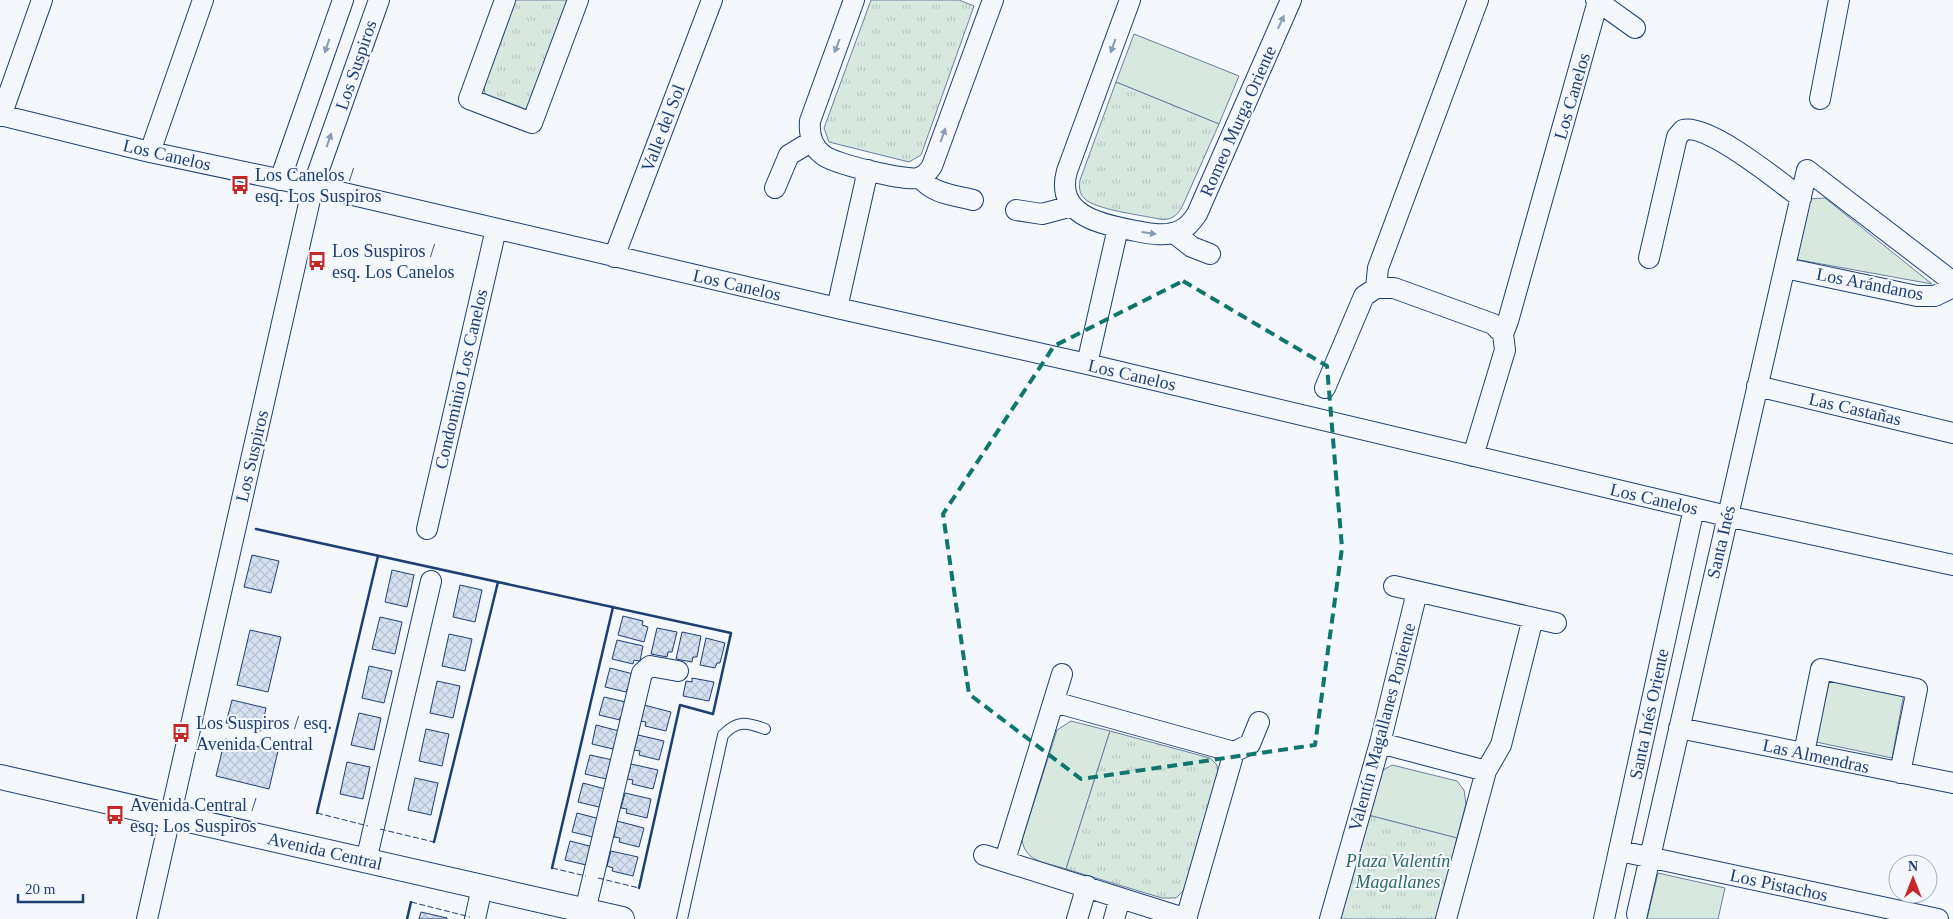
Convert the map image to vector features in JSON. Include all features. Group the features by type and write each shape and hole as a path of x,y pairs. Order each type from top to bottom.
{"street":[{"path":"1,116 42,0"},
{"path":"150,152 204,0"},
{"name":"Los Suspiros","path":"280,180 343,0"},
{"name":"Los Suspiros","path":"147,919 313,186 379,0"},
{"path":"505,0 469,99 532,123 578,0"},
{"name":"Valle del Sol","path":"614,257 712,0"},
{"path":"854,0 810,121 812,141 818,151 831,160 911,179 920,177 932,166 993,0"},
{"path":"1130,0 1067,171 1065,188 1072,206 1091,220 1118,228 1154,234 1174,233 1192,247 1210,254"},
{"name":"Romeo Murga Oriente","path":"1174,233 1187,226 1197,214 1291,0"},
{"path":"1376,288 1378,268 1478,0"},
{"path":"1820,99 1839,0"},
{"path":"1597,1 1635,28"},
{"name":"Los Canelos","path":"1474,456 1505,350 1503,334 1597,1"},
{"name":"Los Canelos","path":"1,116 150,152 313,186 614,257 1087,364 1727,516 1953,565"},
{"path":"1649,258 1677,137 1683,130 1694,129 1738,151 1801,198"},
{"path":"775,188 790,155 812,141"},
{"path":"837,308 868,170"},
{"name":"Santa Inés","path":"1636,914 1651,858 1727,516 1786,268 1807,170 1953,282"},
{"path":"920,177 929,188 973,200"},
{"path":"1016,210 1042,214 1072,206"},
{"path":"1087,364 1118,228"},
{"name":"Condominio Los Canelos","path":"427,529 496,229"},
{"name":"Los Arándanos","path":"1786,268 1917,296 1935,296 1953,287"},
{"path":"1326,388 1364,296 1376,288 1385,287 1403,291 1493,324 1503,334"},
{"name":"Las Castañas","path":"1757,386 1953,432"},
{"name":"Santa Inés Oriente","path":"1604,919 1694,508"},
{"path":"366,861 431,580"},
{"path":"1394,586 1556,623"},
{"name":"Valentín Magallanes Poniente","path":"1330,919 1380,744 1417,592"},
{"path":"1446,919 1486,772 1501,744 1533,618"},
{"path":"585,911 642,674 650,666 678,671"},
{"path":"1804,753 1822,669 1917,689 1900,772"},
{"path":"1005,860 1062,674"},
{"path":"1054,702 1234,752 1250,744 1259,722"},
{"name":"Las Almendras","path":"1680,728 1953,784"},
{"path":"1380,744 1486,772"},
{"path":"984,855 1005,860 1186,919 1234,752"},
{"name":"Avenida Central","path":"0,777 622,919"},
{"name":"Los Pistachos","path":"1620,851 1938,919"},
{"path":"1077,919 1087,886"},
{"path":"475,919 482,887"},
{"path":"1114,919 1120,898"}],"lane":[{"path":"682,919 723,735 732,726 744,723 766,729"}],"highlighted area":[{"path":"1183,281 1327,366 1342,548 1315,745 1081,779 969,694 943,514 1054,346"}],"green space":[{"path":"513,0 571,0 531,109 513,111 486,100 483,81"},
{"path":"871,0 959,0 974,6 921,155 909,162 829,142 824,128"},
{"path":"1134,34 1239,76 1219,124 1116,82"},
{"path":"1116,82 1219,124 1182,207 1178,213 1170,218 1159,219 1119,212 1098,206 1084,198 1081,194 1080,180"},
{"path":"1825,198 1932,284 1794,259 1807,199"},
{"path":"1830,678 1904,693 1892,758 1816,742"},
{"path":"1071,721 1110,731 1066,869 1044,863 1032,857 1024,848 1022,840 1057,730"},
{"path":"1110,731 1210,758 1217,765 1218,777 1184,890 1176,898 1162,898 1066,869"},
{"path":"1392,765 1457,781 1464,790 1466,804 1457,838 1364,814 1380,772"},
{"name":"Plaza Valentín Magallanes","path":"1364,814 1457,838 1438,919 1335,919"},
{"path":"1658,873 1725,888 1718,919 1647,919"}],"building":[{"path":"252,555 279,561 271,593 244,587"},
{"path":"392,570 414,575 407,607 385,602"},
{"path":"460,585 482,590 475,622 453,617"},
{"path":"623,616 643,621 642,625 648,627 644,642 618,635"},
{"path":"380,617 402,622 395,654 372,649"},
{"path":"657,628 677,632 672,652 668,652 667,657 651,654"},
{"path":"250,630 281,637 268,692 237,685"},
{"path":"682,632 701,636 697,657 693,657 692,662 676,659"},
{"path":"449,634 472,639 465,671 442,666"},
{"path":"706,638 725,643 720,663 717,663 715,668 700,665"},
{"path":"617,640 643,646 640,661 634,660 633,664 612,659"},
{"path":"369,666 392,671 384,703 362,698"},
{"path":"610,668 637,675 633,690 627,689 626,692 605,687"},
{"path":"692,678 714,682 709,701 683,696 686,681 692,682"},
{"path":"437,681 460,686 453,718 430,713"},
{"path":"604,697 630,703 626,718 620,717 620,720 599,715"},
{"path":"232,700 266,708 261,731 226,723"},
{"path":"644,705 671,712 666,731 645,726 646,722 640,721"},
{"path":"359,713 381,718 374,750 351,745"},
{"path":"596,725 623,732 619,747 614,746 613,749 592,744"},
{"path":"426,729 449,734 442,766 419,761"},
{"path":"638,735 664,741 659,760 639,755 640,751 634,750"},
{"path":"225,739 278,751 269,789 216,776"},
{"path":"590,755 617,761 613,776 607,775 606,779 585,774"},
{"path":"347,762 370,767 363,799 340,794"},
{"path":"631,764 658,770 653,789 632,784 633,780 627,779"},
{"path":"415,778 438,783 431,815 408,810"},
{"path":"583,783 609,790 606,805 600,804 599,807 578,802"},
{"path":"625,793 651,799 647,818 626,813 627,809 621,808"},
{"path":"577,813 604,820 593,837 572,832"},
{"path":"617,821 644,828 639,847 619,842 620,838 614,837"},
{"path":"570,841 597,848 586,865 565,860"},
{"path":"611,851 638,857 633,876 612,871 613,868 607,866"},
{"path":"421,912 447,918 447,919 419,919"}],"fence":[{"path":"317,813 368,826"},
{"path":"380,829 434,842"},
{"path":"552,868 586,876"},
{"path":"598,878 639,888"},
{"path":"411,902 470,917"}],"wall":[{"path":"256,529 731,633 713,714 680,705 639,888"},
{"path":"317,813 378,556"},
{"path":"434,842 498,582"},
{"path":"552,868 613,607"},
{"path":"407,919 411,902"}],"place":[{"name":"Los Canelos / esq. Los Suspiros","path":"240,185"},
{"name":"Los Suspiros / esq. Los Canelos","path":"317,261"},
{"name":"Los Suspiros / esq. Avenida Central","path":"181,733"},
{"name":"Avenida Central / esq. Los Suspiros","path":"115,815"}]}
